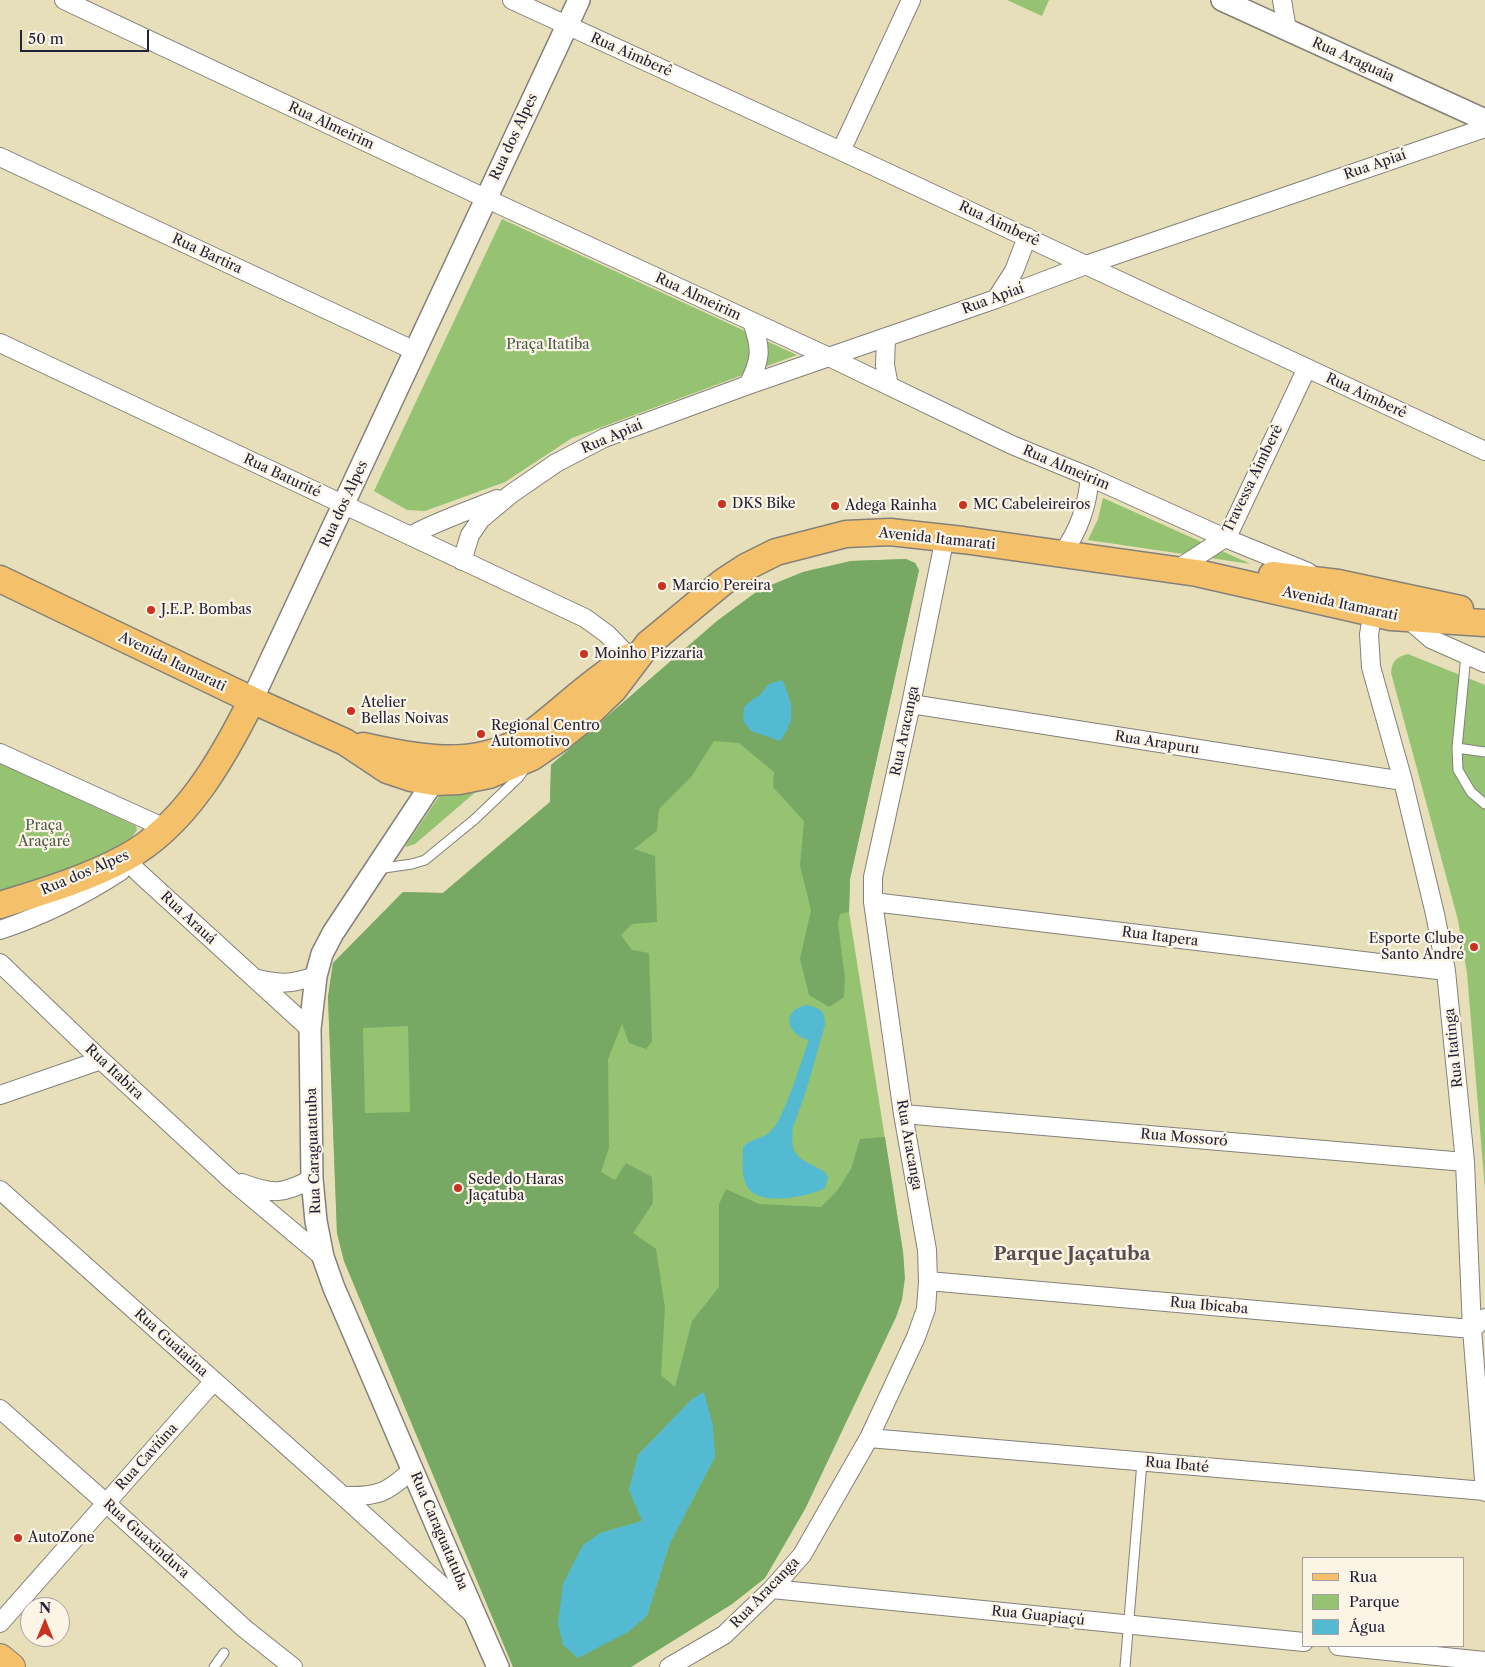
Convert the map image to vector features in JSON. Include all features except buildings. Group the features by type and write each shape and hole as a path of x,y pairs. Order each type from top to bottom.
{"highway":[{"path":"0,1658 11,1667"}],"main road":[{"name":"Avenida Itamarati","path":"346,742 430,759 452,760 499,751 520,741 601,676 637,654 723,582 746,567 776,552 846,534 890,532 945,537 1186,572 1408,619 1485,623"},
{"name":"Avenida Itamarati","path":"1186,572 1267,574 1338,583 1485,614"},
{"name":"Avenida Itamarati","path":"0,579 252,700 346,742 387,770 411,778 433,782 459,781 489,775 532,758 583,719 614,689 637,654"},
{"path":"1373,612 1378,607 1386,604 1454,608"},
{"name":"Rua dos Alpes","path":"0,905 129,861 183,810 208,778 226,750 252,700"},
{"path":"433,782 444,771 478,762 499,751"}],"street":[{"name":"Rua Almeirim","path":"64,0 829,357 1012,445 1090,477 1225,538 1338,583"},
{"name":"Rua Aimberê","path":"512,0 1086,264 1485,451"},
{"name":"Rua dos Alpes","path":"252,700 579,0"},
{"path":"841,151 911,0"},
{"name":"Rua Araguaia","path":"1222,0 1485,120"},
{"path":"1282,0 1287,30"},
{"name":"Rua Apiaí","path":"462,561 467,542 481,519 511,494 556,463 604,438 748,385 886,338 1086,264 1485,128"},
{"name":"Rua Bartira","path":"0,157 415,351"},
{"path":"996,298 1014,271 1027,237"},
{"path":"748,385 760,360 757,336 752,322"},
{"path":"886,338 885,365 889,386"},
{"name":"Rua Baturité","path":"0,344 585,618 637,654"},
{"name":"Travessa Aimberê","path":"1186,572 1225,538 1236,520 1306,368"},
{"path":"1062,554 1074,537 1083,516 1090,477"},
{"name":"Rua Apiaí","path":"410,536 432,524 511,494"},
{"name":"Rua Aracanga","path":"669,1667 724,1635 772,1589 802,1554 869,1438 916,1337 926,1309 928,1281 927,1250 903,1114 873,902 873,877 912,704 945,537"},
{"name":"Rua Itatinga","path":"1373,612 1370,634 1371,666 1403,782 1435,914 1446,971 1479,1324 1485,1492"},
{"path":"1408,619 1431,638 1485,663"},
{"name":"Rua Arapuru","path":"912,704 1403,782"},
{"path":"0,753 164,828"},
{"name":"Rua Caraguatatuba","path":"433,782 333,933 322,954 316,976 310,1029 312,1179 316,1221 323,1257 334,1288 498,1667"},
{"name":"Rua dos Alpes","path":"0,930 30,920 68,903 129,861"},
{"name":"Rua Arauá","path":"129,861 310,1029"},
{"name":"Rua Itapera","path":"873,902 1446,971"},
{"name":"Rua Itabira","path":"0,963 101,1060 230,1179 323,1257"},
{"path":"252,977 283,984 316,976"},
{"path":"0,1095 101,1060"},
{"name":"Rua Mossoró","path":"903,1114 1465,1162"},
{"name":"Rua Itabira","path":"230,1179 262,1191 279,1192 294,1188 312,1179"},
{"name":"Rua Guaiaúna","path":"0,1190 475,1616"},
{"name":"Rua Ibicaba","path":"928,1281 1479,1324"},
{"name":"Rua Caviúna","path":"0,1623 214,1381"},
{"name":"Rua Guaxinduva","path":"0,1409 245,1630 293,1667"},
{"name":"Rua Ibaté","path":"869,1438 1485,1492"},
{"path":"343,1496 378,1494 396,1485 413,1469"},
{"name":"Rua Guapiaçú","path":"772,1589 1302,1642"},
{"path":"1348,1647 1485,1660"}],"lane":[{"path":"1466,655 1457,748 1458,770 1471,792 1485,804"},
{"path":"1457,748 1485,752"},
{"path":"375,869 412,864 425,860 474,819 519,777 532,758"},
{"path":"1471,792 1485,793"},
{"path":"1125,1667 1130,1625 1142,1462"},
{"path":"214,1667 224,1653"}],"green space":[{"path":"1007,0 1049,0 1042,16"},
{"name":"Praça Itatiba","path":"502,219 797,355 572,438 505,482 425,511 407,510 374,491"},
{"path":"1103,498 1251,564 1088,540 1098,519"},
{"path":"906,559 915,563 919,570 850,879 849,912 903,1252 904,1285 896,1317 805,1509 765,1578 732,1604 631,1667 513,1667 344,1261 337,1233 328,997 333,963 403,892 443,893 550,802 551,765 717,621 759,590 803,572 851,561"},
{"path":"906,559 915,563 919,570 850,879 849,912 840,914 838,924 845,979 844,997 829,1007 809,995 800,959 811,910 800,866 804,821 773,787 774,772 739,743 714,741 692,776 659,809 657,831 634,849 655,856 657,922 632,924 621,935 632,950 649,953 652,1042 646,1049 629,1043 622,1024 608,1059 609,1148 601,1172 615,1180 626,1163 652,1177 653,1203 633,1233 656,1249 665,1308 661,1375 675,1387 692,1321 719,1287 719,1204 726,1189 759,1204 821,1207 837,1191 851,1169 860,1139 885,1137 903,1252 905,1278 902,1300 896,1317 805,1509 765,1578 732,1604 631,1667 513,1667 344,1261 337,1233 328,997 333,963 403,892 443,893 550,802 551,765 717,621 759,590 803,572 851,561","holes":["408,1026 410,1112 365,1113 363,1028","704,1393 715,1457 670,1543 647,1616 600,1533 643,1521 629,1490 638,1455 691,1400"]},
{"name":"Esporte Clube Santo André","path":"1408,654 1485,685 1485,1190 1467,973 1458,920 1391,673 1395,660"},
{"name":"Praça Araçaré","path":"0,763 136,826 137,830 131,838 120,846 81,868 0,896"},
{"path":"485,784 415,844 406,847 442,792"}],"water":[{"path":"782,680 789,696 792,711 789,726 780,741 751,731 743,721 744,707 759,696 769,684"},
{"path":"806,1005 821,1010 825,1025 806,1091 793,1127 792,1139 794,1151 801,1159 825,1172 828,1178 825,1188 806,1195 782,1199 758,1196 750,1190 745,1182 743,1147 769,1133 783,1112 809,1040 796,1033 790,1023 790,1017 792,1012"},
{"path":"704,1392 713,1426 715,1457 670,1543 647,1616 628,1632 578,1658 563,1645 558,1623 563,1584 583,1545 600,1533 642,1521 629,1490 638,1455 691,1400"}],"place":[{"name":"DKS Bike","path":"722,504"},
{"name":"MC Cabeleireiros","path":"963,505"},
{"name":"Adega Rainha","path":"835,506"},
{"name":"Marcio Pereira","path":"662,586"},
{"name":"J.E.P. Bombas","path":"151,610"},
{"name":"Moinho Pizzaria","path":"584,654"},
{"name":"Atelier Bellas Noivas","path":"351,711"},
{"name":"Regional Centro Automotivo","path":"481,734"},
{"name":"Esporte Clube Santo André","path":"1474,947"},
{"name":"Sede do Haras Jaçatuba","path":"458,1188"},
{"name":"AutoZone","path":"18,1538"}],"district":[{"name":"Parque Jaçatuba","path":"1072,1255"}]}
